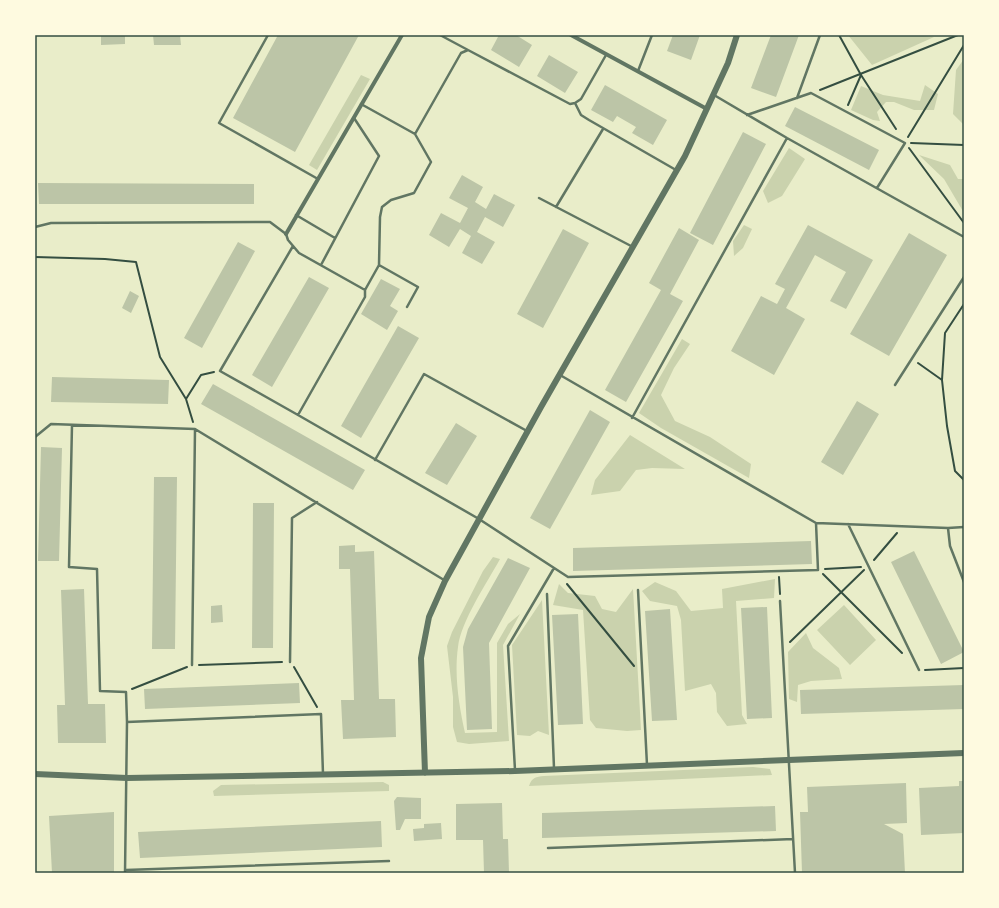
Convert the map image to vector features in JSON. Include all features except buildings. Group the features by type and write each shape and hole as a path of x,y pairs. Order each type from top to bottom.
{"street":[{"path":"286,234 402,35"},
{"path":"572,35 577,36 606,55 707,109"},
{"path":"425,773 421,658 429,617 444,581 559,374 677,171 714,95 728,63 737,35"},
{"path":"35,774 127,778 515,771 964,753"}],"lane":[{"path":"268,35 220,123 318,179"},
{"path":"440,35 570,104 575,104 581,99 606,55"},
{"path":"638,72 652,35"},
{"path":"797,98 820,35"},
{"path":"415,134 461,53 468,50"},
{"path":"747,115 811,93 905,143 877,188"},
{"path":"714,95 787,138 964,237"},
{"path":"298,415 365,297 365,290 379,265 380,217 382,207 391,200 414,193 431,162 415,134 361,104"},
{"path":"575,104 581,115 677,171"},
{"path":"321,265 379,156 353,118"},
{"path":"556,207 603,128"},
{"path":"632,418 787,138"},
{"path":"539,198 633,247"},
{"path":"296,216 335,238"},
{"path":"35,227 51,223 270,222 286,234 288,240 299,253 365,290"},
{"path":"293,246 220,371 479,519 568,577 818,570 816,524"},
{"path":"379,265 418,287 407,307"},
{"path":"895,385 964,277"},
{"path":"375,460 424,374 527,431"},
{"path":"559,374 632,418 816,524 948,528 964,527"},
{"path":"35,437 51,424 195,429 317,502 444,581"},
{"path":"72,425 69,567 97,569 100,691 126,692 126,871 389,861"},
{"path":"192,665 195,429"},
{"path":"290,662 292,518 317,502"},
{"path":"848,524 919,670"},
{"path":"948,528 950,546 964,582"},
{"path":"515,771 508,646 554,568"},
{"path":"638,590 647,765"},
{"path":"547,594 554,769"},
{"path":"780,602 794,873"},
{"path":"127,722 321,714 323,774"},
{"path":"548,848 793,839"}],"path":[{"path":"811,93 861,75 958,35"},
{"path":"964,45 905,143 964,145"},
{"path":"845,111 861,75"},
{"path":"35,257 105,259 136,262 160,357 186,399 195,429"},
{"path":"964,304 945,333 942,380 947,426 955,472 964,480"},
{"path":"911,360 942,380"},
{"path":"186,399 201,375 220,371"},
{"path":"783,649 868,566 903,527"},
{"path":"818,570 868,566"},
{"path":"818,570 902,654"},
{"path":"779,571 780,602"},
{"path":"564,580 643,677"},
{"path":"126,692 192,665 290,662 321,714"},
{"path":"919,670 964,668"}],"green space":[{"path":"848,35 914,35 934,37 872,65"},
{"path":"964,59 964,125 953,114 956,70"},
{"path":"361,75 370,79 317,170 309,165"},
{"path":"925,85 938,94 934,110 914,110 894,102 886,102 877,112 880,121 873,120 851,110 861,86 883,95 920,101"},
{"path":"789,148 805,159 782,196 768,203 763,191"},
{"path":"919,155 950,165 958,179 964,179 964,213 944,179"},
{"path":"744,225 752,229 743,248 734,256 733,241"},
{"path":"682,339 690,344 674,368 661,395 675,421 710,437 751,464 749,478 661,428 639,413"},
{"path":"630,435 685,469 652,468 636,470 620,491 591,495 595,480"},
{"path":"493,557 500,559 469,614 460,637 457,658 458,690 465,733 497,732 497,643 508,624 520,614 503,645 509,741 469,744 457,742 453,727 453,697 447,646 452,632 483,571"},
{"path":"775,579 774,598 736,601 742,715 747,724 727,726 717,712 716,693 711,684 685,691 681,620 677,606 650,601 642,591 655,582 676,591 691,611 723,608 722,589"},
{"path":"559,584 568,593 595,596 602,609 616,612 633,589 641,730 627,731 596,728 590,720 583,610 553,605"},
{"path":"542,600 549,735 538,731 530,736 517,735 512,645"},
{"path":"844,605 876,640 850,665 817,630"},
{"path":"806,633 813,648 839,668 842,679 811,681 798,685 797,702 789,699 788,652"},
{"path":"753,767 770,769 772,775 529,786 531,781 535,778 544,776"},
{"path":"383,782 389,785 389,791 214,796 213,791 221,785"}]}
